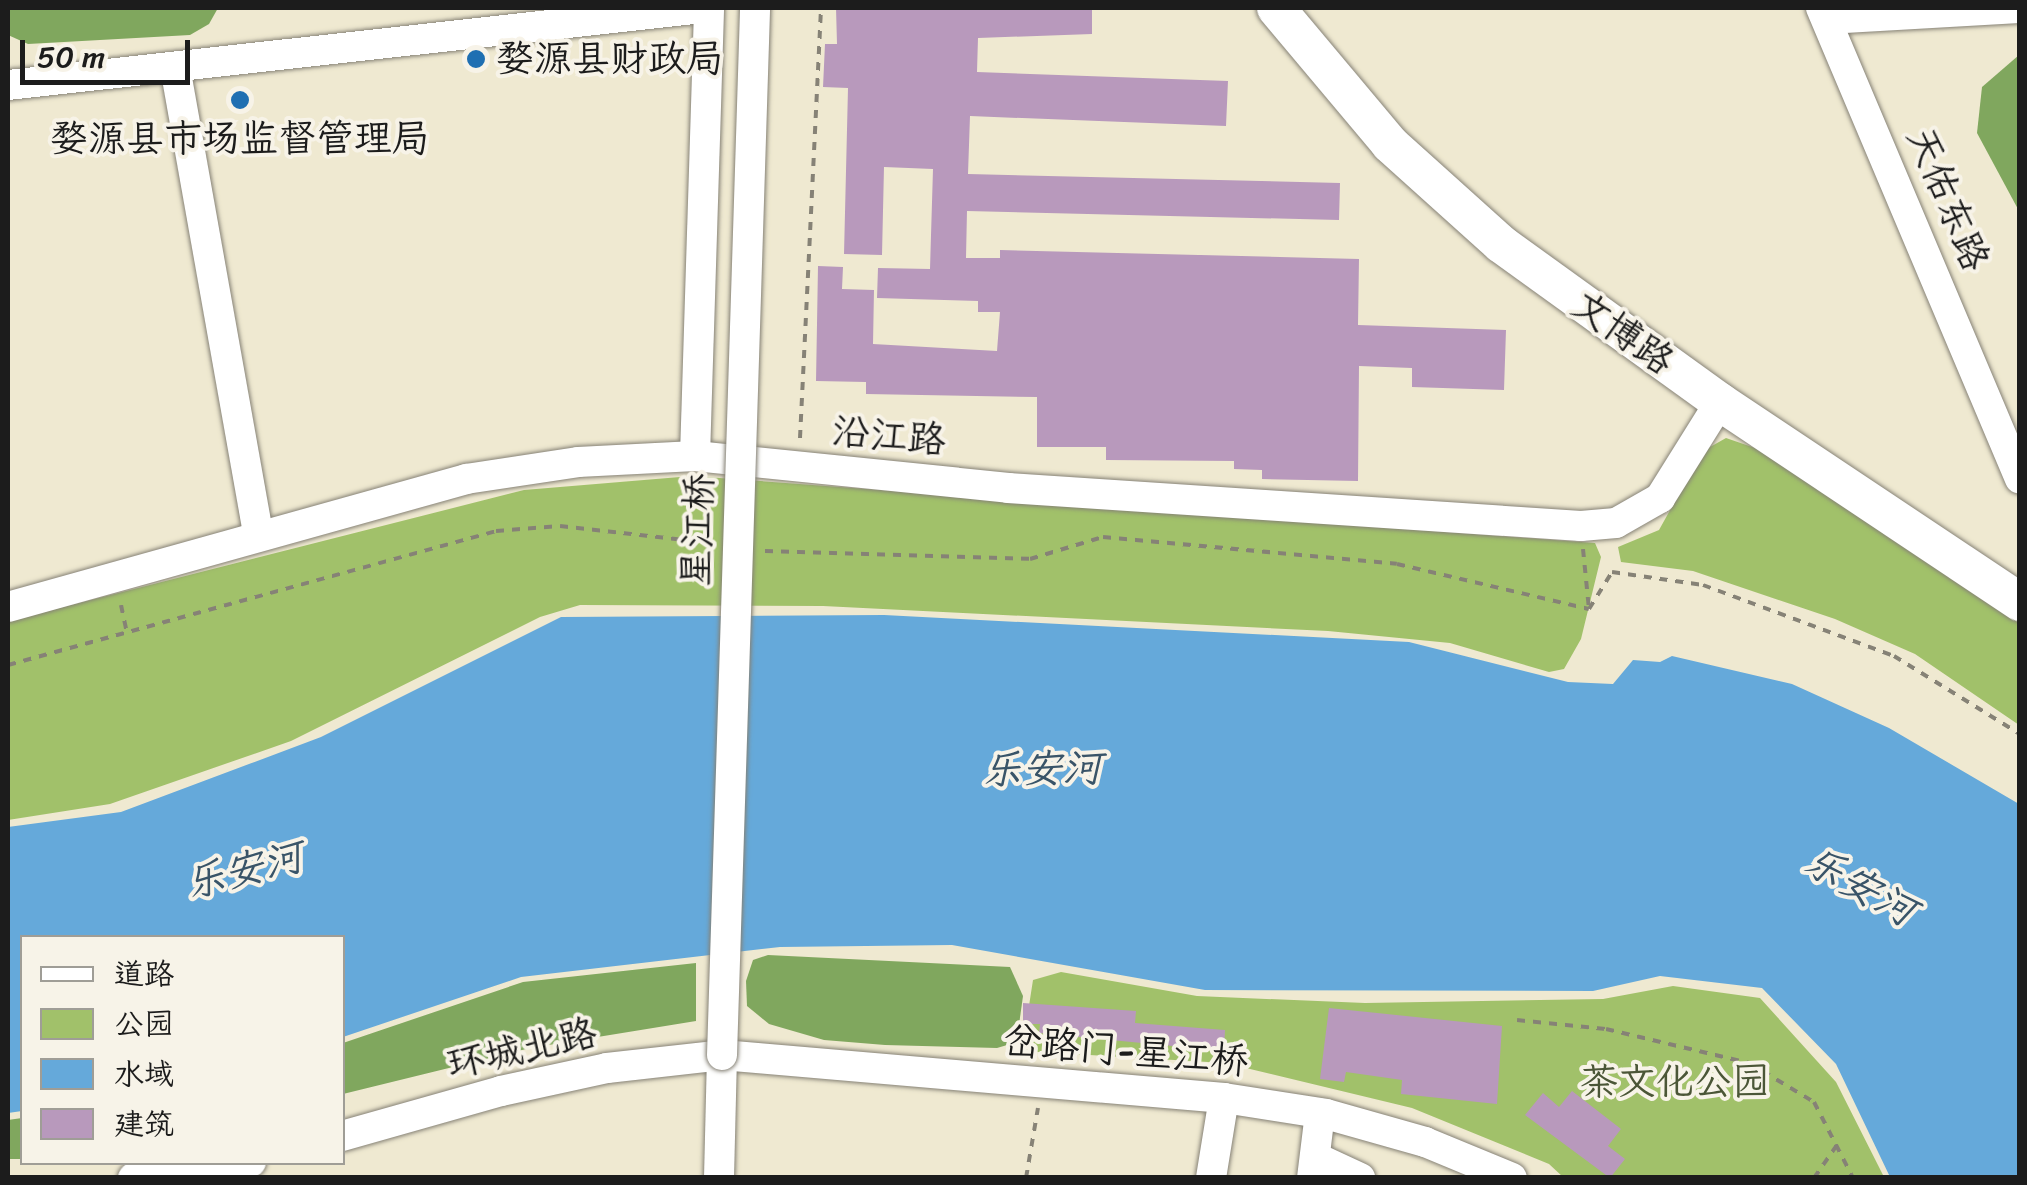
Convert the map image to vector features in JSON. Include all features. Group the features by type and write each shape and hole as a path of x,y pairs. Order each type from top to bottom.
{"main road":[{"name":"文博路","path":"1276,8 1344,95 1441,194 1720,402 2020,602"}],"street":[{"path":"8,86 706,8 695,456"},
{"name":"星江桥","path":"719,1178 755,8"},
{"path":"1824,13 2019,8"},
{"name":"天佑东路","path":"1824,13 2020,479"},
{"path":"175,67 258,535"},
{"name":"沿江路","path":"8,607 258,535 519,468 695,456 798,468 1581,526 1628,519 1660,498 1720,402"},
{"name":"岔路门-星江桥","path":"722,1055 1224,1098 1320,1113 1426,1142 1512,1178"},
{"name":"环城北路","path":"345,1135 519,1087 722,1055"},
{"path":"1210,1178 1224,1098"},
{"path":"1320,1113 1314,1167 1360,1178"},
{"path":"133,1178 242,1169"}],"path":[{"path":"798,468 821,8"},
{"path":"1581,526 1589,610"},
{"path":"8,665 496,531 578,528 720,544"},
{"path":"753,550 1030,559 1103,537 1397,564 1589,610"},
{"path":"1589,610 1612,572 1720,590 1894,656 2020,734"},
{"path":"1517,1020 1606,1029 1749,1063 1814,1102 1852,1178"},
{"path":"1026,1178 1043,1082"},
{"path":"1814,1178 1838,1144"}],"green space":[{"path":"8,8 218,8 209,24 190,35 28,44 8,35"},
{"path":"2019,55 2019,211 1977,133 1982,87"},
{"path":"1726,438 1755,448 2019,618 2019,725 1915,654 1835,619 1693,571 1621,562 1618,547 1659,530 1703,451"},
{"path":"692,476 1595,543 1601,557 1581,639 1564,669 1549,672 1450,643 1328,631 823,606 580,605 540,617 291,741 110,804 8,820 8,621 524,490"},
{"path":"768,955 1010,967 1023,996 1018,1032 1014,1043 997,1048 885,1045 824,1040 769,1024 747,1006 746,981 753,960"},
{"path":"696,963 696,1021 530,1048 345,1094 345,1042 523,982"},
{"name":"茶文化公园","path":"1061,972 1197,996 1365,1003 1603,999 1673,986 1760,998 1836,1082 1884,1177 1563,1177 1549,1164 1412,1108 1225,1063 1022,1051 1033,980"},
{"path":"20,1118 20,1159 8,1159 8,1120"}],"water":[{"name":"乐安河","path":"884,615 1409,642 1568,682 1613,684 1633,660 1660,662 1672,656 1792,684 1889,728 2019,804 2019,1177 1890,1177 1836,1064 1762,988 1660,976 1593,991 1205,990 952,945 780,947 521,977 345,1036 345,935 20,935 20,1111 8,1113 8,827 121,812 321,737 561,617"}],"building":[{"path":"836,8 1092,8 1092,34 978,38 977,72 1228,81 1226,126 970,116 968,174 1340,183 1339,220 967,211 966,258 1000,258 1000,250 1359,259 1358,325 1506,330 1504,390 1412,387 1412,368 1359,366 1358,481 1262,479 1262,470 1234,469 1234,461 1106,460 1106,447 1037,447 1037,397 866,394 866,382 816,381 818,266 843,267 842,289 874,290 873,344 997,351 1000,312 978,312 978,301 877,298 878,268 930,269 933,169 884,167 882,255 844,254 848,88 823,87 825,44 837,44"},
{"path":"1023,1003 1136,1011 1135,1023 1225,1030 1224,1051 1039,1033 1040,1024 1023,1024"},
{"path":"1329,1008 1502,1026 1497,1104 1401,1094 1402,1080 1346,1072 1344,1082 1320,1079"},
{"path":"1572,1091 1621,1129 1608,1146 1625,1159 1610,1178 1525,1115 1543,1093 1559,1107"}],"place":[{"name":"婺源县财政局","path":"476,59"},
{"name":"婺源县市场监督管理局","path":"240,100"}]}
